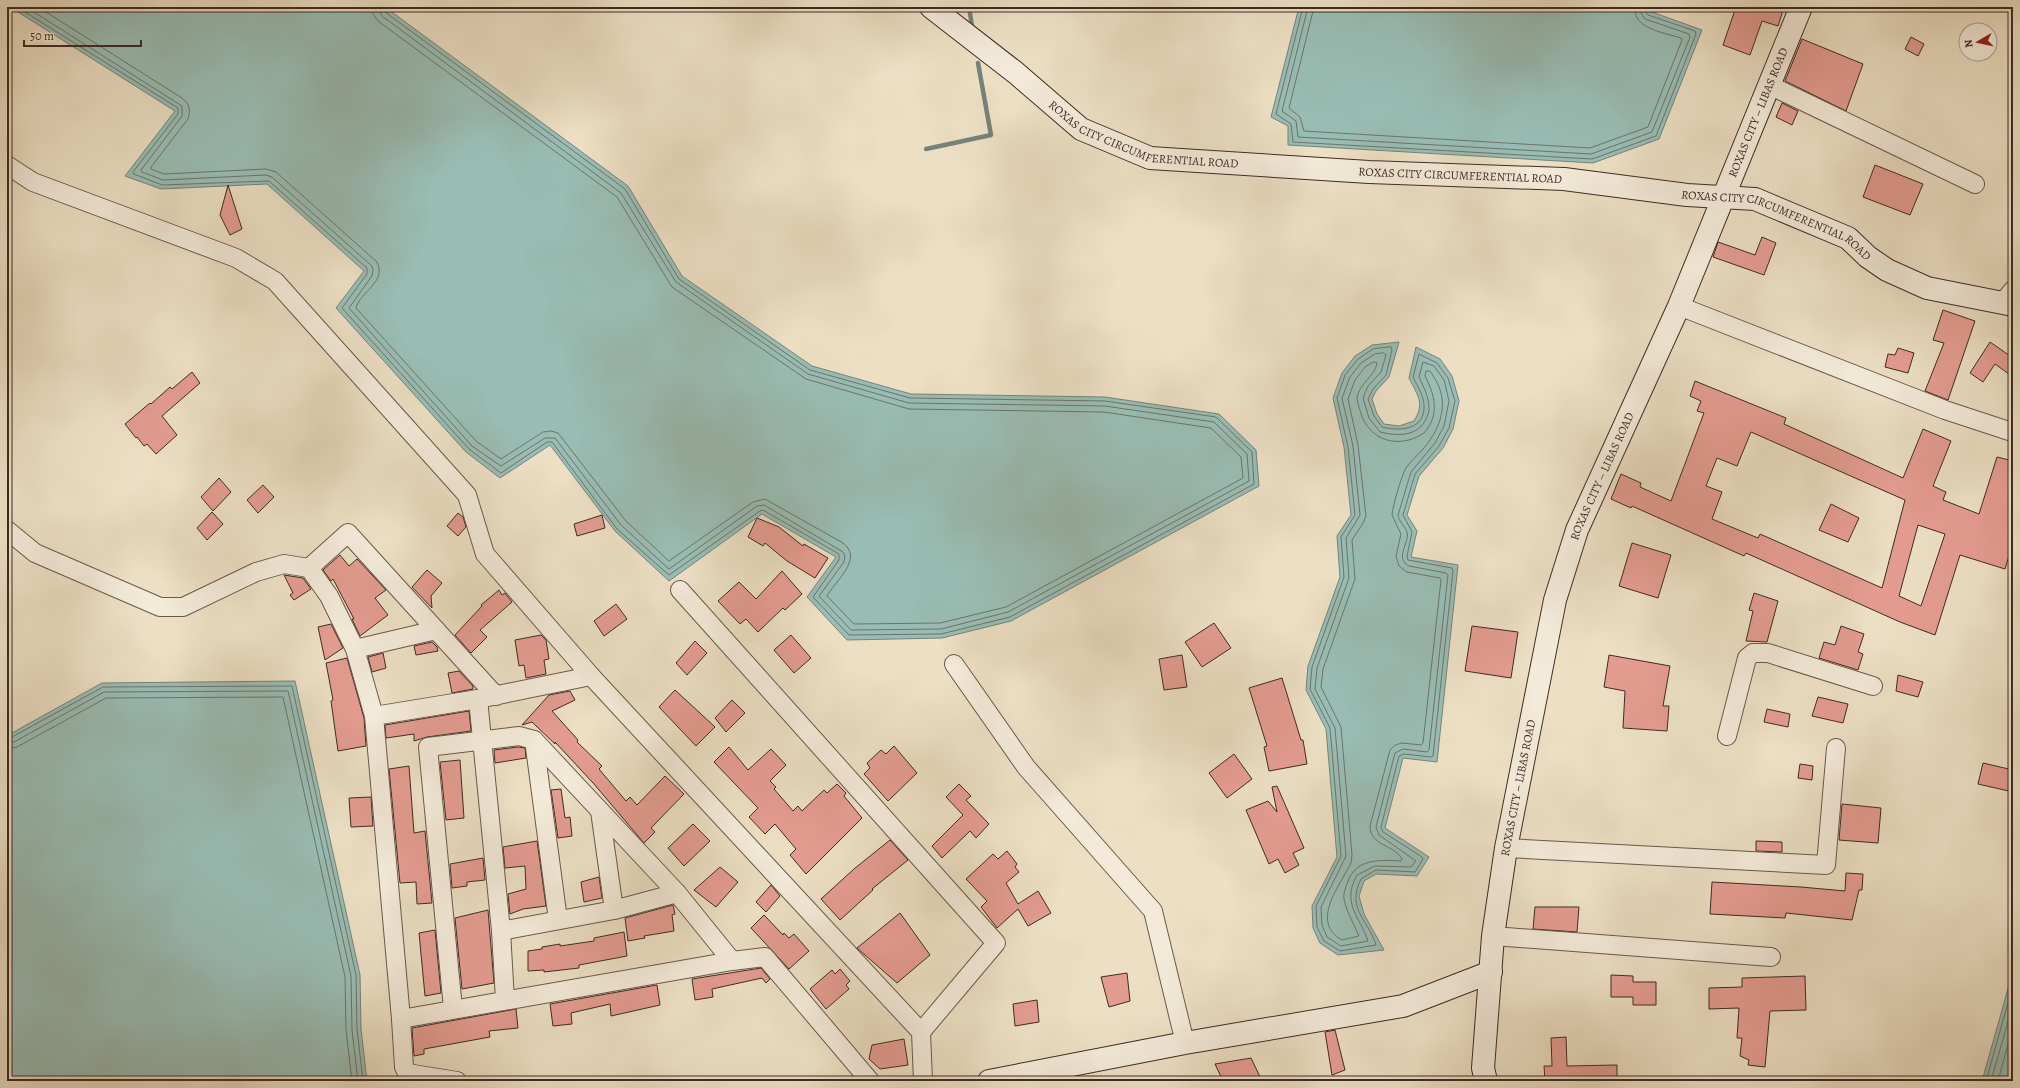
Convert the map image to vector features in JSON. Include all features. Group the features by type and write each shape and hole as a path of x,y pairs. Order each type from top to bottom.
{"street":[{"name":"ROXAS CITY CIRCUMFERENTIAL ROAD","path":"931,7 1016,73 1080,129 1150,158 1369,172 1564,179 1687,194 1724,195 1755,199 1848,238 1868,257 1887,270 1927,288 2009,300"},
{"name":"ROXAS CITY – LIBAS ROAD","path":"1486,1081 1484,1068 1493,936 1506,848 1557,593 1577,530 1679,306 1801,7"},
{"path":"1770,85 1975,184"},
{"path":"7,165 33,182 236,258 275,281 467,495 485,554 592,676 921,1032 923,1081"},
{"path":"1679,306 1945,410 2012,432"},
{"path":"7,530 36,553 160,607 182,607 256,572 284,564 309,568 329,596 355,649 374,716 404,1067 407,1073 457,1081"},
{"path":"309,568 348,533 496,696"},
{"path":"680,590 996,943 921,1032"},
{"path":"355,649 436,630"},
{"path":"1727,736 1747,658 1753,653 1768,653 1873,686"},
{"path":"954,664 1026,767 1153,911 1185,1043"},
{"path":"374,716 496,696 592,676"},
{"path":"478,699 501,931 504,1000"},
{"path":"453,1009 428,747 519,736 534,740 677,893 732,961"},
{"path":"534,740 558,920"},
{"path":"1506,848 1826,865 1836,748"},
{"path":"600,810 614,910"},
{"path":"501,931 614,910 677,893"},
{"path":"1493,936 1770,957"},
{"path":"401,1019 732,961 766,957 870,1081"},
{"path":"990,1081 1185,1043 1403,1006 1491,972"}],"water":[{"path":"10,7 385,7 628,186 682,276 812,366 911,394 1105,397 1219,414 1256,450 1259,486 1011,621 942,638 847,640 807,597 836,557 762,514 669,581 615,531 550,445 500,478 466,452 336,308 364,271 267,184 161,189 125,176 175,111"},
{"path":"1299,7 1650,7 1649,11 1702,30 1659,139 1593,163 1288,145 1288,126 1271,117"},
{"path":"1399,342 1389,377 1376,391 1372,399 1377,414 1384,424 1399,426 1414,421 1417,415 1420,404 1409,378 1416,347 1440,359 1452,376 1459,401 1453,429 1443,448 1419,476 1407,515 1417,531 1411,557 1458,565 1437,762 1403,758 1385,828 1429,857 1417,876 1376,874 1364,881 1359,896 1364,914 1384,950 1338,955 1320,943 1313,928 1312,906 1337,857 1326,729 1306,690 1308,666 1340,577 1337,536 1351,515 1344,447 1333,398 1342,373 1355,356 1372,345"},
{"path":"295,681 360,975 361,1029 367,1081 7,1081 7,733 10,734 102,683"},
{"path":"2013,971 2013,1081 1982,1081"}],"building":[{"path":"1736,7 1784,7 1778,26 1762,21 1750,55 1723,45"},
{"path":"1911,37 1924,44 1918,56 1905,49"},
{"path":"1802,39 1863,64 1846,111 1785,81"},
{"path":"1782,103 1798,111 1792,125 1776,117"},
{"path":"1875,165 1923,184 1910,215 1863,197"},
{"path":"228,185 242,229 230,235 220,215"},
{"path":"1762,237 1776,243 1764,275 1713,257 1718,242 1755,255"},
{"path":"1943,310 1975,321 1948,400 1925,391 1944,343 1933,340"},
{"path":"1990,342 2013,358 2013,377 1995,364 1983,382 1970,373"},
{"path":"1898,348 1914,353 1908,373 1885,367 1888,354 1895,355"},
{"path":"192,372 200,383 162,416 177,435 156,454 147,444 144,446 125,424 170,387 172,389"},
{"path":"1695,381 1786,418 1784,424 1903,478 1923,429 1951,441 1933,486 1946,492 1943,500 1979,514 1997,457 2013,461 2013,542 2005,569 1960,555 1935,635 1900,622 1746,553 1744,556 1632,506 1631,508 1611,499 1621,474 1641,483 1640,487 1671,501 1704,413 1697,411 1701,401 1690,396","holes":["1751,432 1905,500 1882,588 1760,534 1758,538 1712,519 1722,492 1706,486 1717,458 1737,466","1918,525 1945,534 1921,606 1899,596"]},
{"path":"219,478 231,492 213,511 201,497"},
{"path":"263,485 274,497 258,513 247,500"},
{"path":"1831,504 1859,518 1848,542 1819,530"},
{"path":"212,512 223,524 207,540 197,528"},
{"path":"458,513 463,517 466,527 458,536 447,526"},
{"path":"602,515 605,528 577,536 574,524"},
{"path":"757,518 779,527 803,546 804,544 828,558 815,578 787,561 765,543 763,546 748,537"},
{"path":"1632,543 1671,555 1658,598 1619,586"},
{"path":"340,555 349,566 357,559 386,590 375,598 388,615 360,636 352,619 354,619 333,579 331,581 323,570"},
{"path":"427,570 442,583 431,596 432,608 412,587"},
{"path":"782,571 802,594 785,610 783,608 758,632 746,619 740,624 718,601 739,582 756,599"},
{"path":"284,575 303,578 311,589 294,600 290,595 293,593"},
{"path":"499,590 502,595 505,593 512,602 480,630 487,637 471,653 455,635 482,606 481,605"},
{"path":"1754,593 1778,601 1767,642 1746,641 1753,611 1749,610"},
{"path":"616,604 627,619 604,636 594,621"},
{"path":"1214,623 1231,648 1202,667 1185,642"},
{"path":"331,624 343,648 325,660 318,627"},
{"path":"1472,626 1518,632 1511,678 1465,671"},
{"path":"1841,626 1864,634 1858,652 1863,654 1858,670 1819,658 1824,642 1835,645"},
{"path":"541,635 546,640 549,659 544,660 546,674 526,678 524,665 519,666 515,640"},
{"path":"791,635 811,658 794,673 774,650"},
{"path":"695,641 707,653 687,675 676,663"},
{"path":"432,642 437,647 438,651 416,655 414,646"},
{"path":"383,653 386,668 372,672 368,657"},
{"path":"1182,655 1187,687 1164,690 1159,659"},
{"path":"1609,655 1670,666 1663,706 1669,706 1667,731 1623,728 1625,691 1604,687"},
{"path":"347,658 364,718 366,746 338,751 331,701 333,700 326,663"},
{"path":"459,671 473,686 473,689 452,693 448,673"},
{"path":"1898,675 1923,682 1918,697 1896,691"},
{"path":"1282,678 1301,740 1303,740 1307,764 1269,771 1264,747 1267,746 1249,688"},
{"path":"675,690 715,727 696,746 659,707"},
{"path":"570,691 575,700 552,711 578,740 577,742 602,766 599,769 626,801 630,797 637,805 665,776 684,794 651,828 655,832 644,843 594,784 555,742 555,744 532,722 522,725 549,695"},
{"path":"1818,697 1848,704 1843,723 1812,716"},
{"path":"732,700 745,713 726,732 715,718"},
{"path":"1767,709 1790,714 1788,727 1764,722"},
{"path":"469,711 471,731 427,737 414,741 414,734 386,738 385,725"},
{"path":"894,746 917,773 888,801 864,774 870,768 867,763 881,750 886,754"},
{"path":"518,747 525,748 526,758 495,763 494,750"},
{"path":"729,747 748,770 771,749 786,765 770,781 776,787 774,789 793,811 798,806 802,811 824,790 827,793 837,784 846,793 844,796 862,818 806,874 790,855 796,849 775,824 765,834 749,817 758,808 714,762"},
{"path":"1234,754 1252,779 1227,798 1209,773"},
{"path":"460,760 464,818 446,820 440,762"},
{"path":"1983,763 2013,770 2013,792 1978,784"},
{"path":"1800,764 1813,766 1812,780 1798,778"},
{"path":"409,766 414,833 425,831 432,903 417,904 416,882 400,883 389,769"},
{"path":"959,784 971,796 966,800 989,824 976,838 970,831 942,858 932,846 963,815 946,797"},
{"path":"1277,786 1304,848 1293,853 1299,865 1285,873 1278,859 1269,864 1246,810 1268,801 1277,812 1272,787"},
{"path":"561,789 565,818 570,817 572,836 558,838 551,790"},
{"path":"371,797 373,826 351,827 349,798"},
{"path":"1842,804 1881,808 1878,843 1839,840"},
{"path":"693,824 710,841 684,866 668,848"},
{"path":"890,840 908,860 872,889 873,890 840,920 821,899 854,869"},
{"path":"537,841 546,906 523,909 510,914 508,894 526,889 525,866 505,868 503,847"},
{"path":"1756,841 1782,842 1782,852 1756,851"},
{"path":"1007,851 1017,864 1015,867 1019,872 1006,883 1018,904 1038,891 1051,913 1028,926 1018,909 997,928 981,907 987,901 966,879 993,854 998,859"},
{"path":"483,858 485,880 467,882 467,886 452,888 450,864"},
{"path":"720,867 738,882 716,907 694,890"},
{"path":"1846,873 1863,874 1862,890 1859,890 1852,920 1786,913 1785,918 1710,914 1712,882 1845,891"},
{"path":"599,877 602,898 584,902 581,882"},
{"path":"771,885 780,896 766,912 756,902"},
{"path":"673,905 675,914 672,915 674,931 644,936 645,938 628,941 625,918"},
{"path":"1535,907 1579,907 1577,932 1533,929"},
{"path":"488,910 494,983 462,989 455,918"},
{"path":"900,913 930,955 897,983 857,948"},
{"path":"764,915 783,935 784,933 789,938 794,934 809,951 789,969 751,928"},
{"path":"435,930 441,993 425,996 419,933"},
{"path":"624,932 627,956 579,965 579,968 544,972 544,970 528,971 528,951 560,944 560,946 594,941 594,938"},
{"path":"761,968 770,979 766,983 762,978 712,989 713,997 695,1000 692,979"},
{"path":"840,969 850,981 846,985 849,989 826,1009 810,989 832,970 835,974"},
{"path":"1127,973 1130,1001 1109,1007 1101,977"},
{"path":"1611,975 1633,976 1633,982 1656,982 1656,1005 1633,1005 1633,997 1611,997"},
{"path":"1805,976 1806,1010 1770,1011 1765,1067 1748,1065 1749,1060 1740,1056 1742,1038 1737,1038 1739,1008 1709,1009 1709,988 1742,987 1742,978"},
{"path":"657,985 660,1005 611,1016 610,1004 571,1013 572,1024 553,1026 550,1004"},
{"path":"1037,1000 1039,1022 1015,1026 1013,1004"},
{"path":"516,1009 518,1028 489,1031 490,1037 424,1049 424,1054 414,1056 412,1028"},
{"path":"1335,1030 1345,1070 1332,1075 1325,1032"},
{"path":"1566,1037 1567,1066 1617,1065 1617,1081 1545,1081 1544,1066 1552,1066 1551,1038"},
{"path":"904,1039 908,1065 880,1069 869,1059 872,1045"},
{"path":"1251,1058 1262,1081 1223,1081 1215,1064"}],"waterway":[{"path":"969,7 972,26"},
{"path":"926,149 991,135 978,63"}]}
